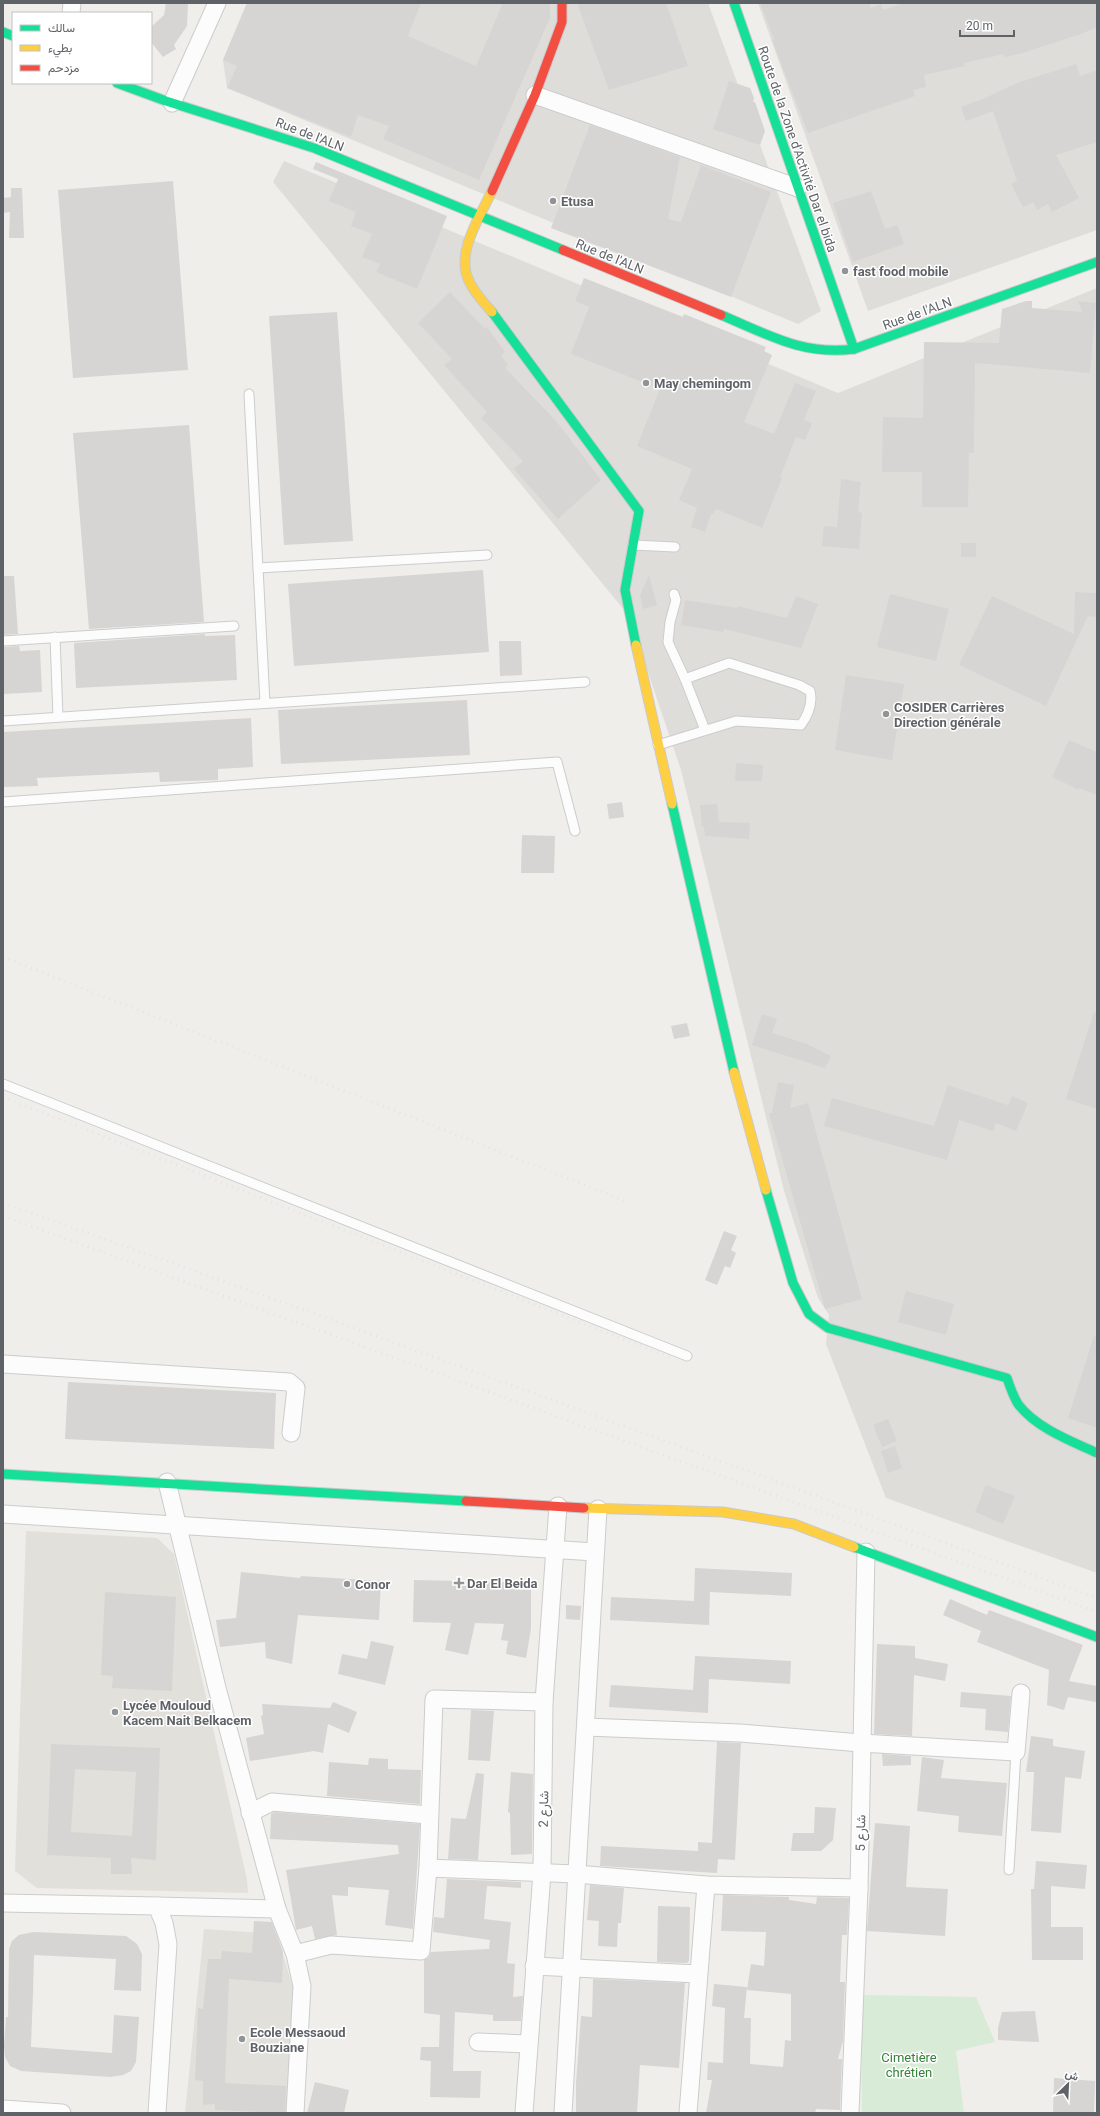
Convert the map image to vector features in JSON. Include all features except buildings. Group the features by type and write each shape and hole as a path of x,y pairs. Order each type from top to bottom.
{"street":[{"path":"172,103 217,3"},
{"path":"562,3 562,22 535,95 467,246 464,264 469,282 639,511 625,590 633,634 740,1097 793,1283 809,1314 828,1328 1006,1378 1021,1408 1040,1423 1097,1453"},
{"name":"Route de la Zone d'Activité Dar el bida","path":"734,3 854,349"},
{"name":"Rue de l'ALN","path":"120,84 172,103 293,140 799,347 827,352 854,349 1097,262"},
{"path":"535,95 798,188"},
{"path":"3,1364 289,1382 296,1388 291,1433"},
{"path":"3,1474 167,1482 598,1509 723,1512 794,1524 1097,1637"},
{"path":"167,1482 216,1688 276,1909 296,1954 302,1986 295,2113"},
{"name":"شارع 2","path":"524,2113 542,1874 544,1702 558,1506"},
{"path":"563,2113 598,1509"},
{"path":"3,1514 596,1552"},
{"name":"شارع 5","path":"850,2113 859,1888 866,1552"},
{"path":"586,1727 740,1733 861,1743 1016,1752 1021,1693"},
{"path":"296,1954 331,1945 421,1951 428,1868 434,1699 544,1702"},
{"path":"250,1813 272,1802 429,1815"},
{"path":"428,1868 542,1874 576,1874 706,1885 859,1888"},
{"path":"688,2113 706,1885"},
{"path":"3,1903 276,1909"},
{"path":"157,1906 164,1923 168,1944 157,2113"},
{"path":"534,1966 698,1974"},
{"path":"478,2042 528,2044"},
{"path":"3,2109 62,2113"}],"lane":[{"path":"249,394 265,703"},
{"path":"633,544 675,547"},
{"path":"258,568 487,555"},
{"path":"674,594 676,600 670,622 668,642 685,679 705,730"},
{"path":"3,641 234,626"},
{"path":"55,637 58,717"},
{"path":"658,745 736,721 801,725 806,718 810,707 810,691 799,685 729,663 685,679"},
{"path":"3,721 585,682"},
{"path":"3,802 557,762 575,831"},
{"path":"3,1084 687,1356"},
{"path":"1009,1870 1016,1752"}],"shaded area":[{"path":"247,3 708,3 821,311 798,324 227,88 223,60"},
{"path":"758,3 1097,3 1097,230 868,311"},
{"path":"284,161 838,393 1097,288 1097,1573 886,1498 826,1344 829,1315 818,1298 784,1191 681,770 629,616 273,182"},
{"name":"Lycée Mouloud Kacem Nait Belkacem","path":"26,1531 157,1538 174,1554 247,1880 248,1893 37,1888 15,1871"},
{"name":"Ecole Messaoud Bouziane","path":"204,1929 277,1934 294,1992 287,2113 185,2113"}],"green space":[{"name":"Cimetière chrétien","path":"861,1995 976,1997 995,2042 956,2051 964,2113 862,2113"}],"railway":[{"path":"3,957 628,1202"},
{"path":"3,1097 669,1357"},
{"path":"3,1203 310,1312 1097,1598"},
{"path":"3,1216 1097,1612"}],"traffic: fast":[{"path":"734,3 854,349"},
{"path":"3,32 12,36"},
{"path":"120,84 166,101 314,148 563,250"},
{"path":"721,315 786,342 818,349 854,349 1097,262"},
{"path":"492,312 639,511 625,590 636,645"},
{"path":"672,804 734,1072"},
{"path":"766,1190 793,1283 809,1314 828,1328 1007,1378 1013,1395 1025,1413 1054,1433 1097,1453"},
{"path":"3,1474 466,1501"},
{"path":"854,1547 1097,1637"}],"traffic: slow":[{"path":"492,191 470,236 465,260 466,272 470,283 492,312"},
{"path":"636,645 672,804"},
{"path":"734,1072 766,1190"},
{"path":"584,1508 723,1512 794,1524 854,1547"}],"traffic: jam":[{"path":"492,191 535,95 562,22 562,3"},
{"path":"563,250 721,315"},
{"path":"466,1501 584,1508"}],"place":[{"name":"Etusa","path":"553,201"},
{"name":"fast food mobile","path":"845,271"},
{"name":"May chemingom","path":"646,383"},
{"name":"COSIDER Carrières Direction générale","path":"886,714"},
{"name":"Dar El Beida","path":"459,1583"},
{"name":"Conor","path":"347,1584"},
{"name":"Lycée Mouloud Kacem Nait Belkacem","path":"115,1712"},
{"name":"Ecole Messaoud Bouziane","path":"242,2039"}]}
